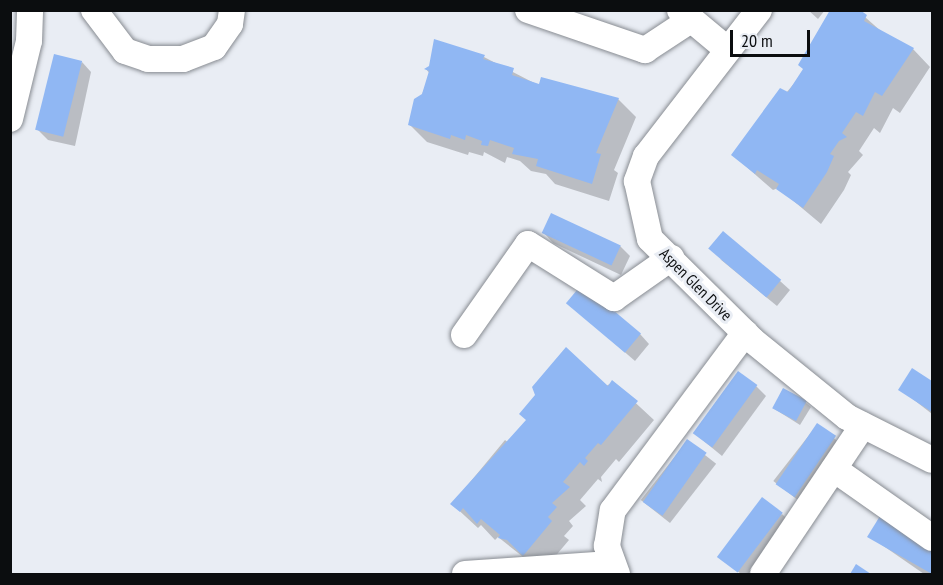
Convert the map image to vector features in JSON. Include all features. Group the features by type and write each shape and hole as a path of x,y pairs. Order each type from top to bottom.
{"street":[{"path":"10,119 29,41 30,10"},
{"path":"96,14 125,51 148,59 183,59 214,47 230,24 232,10"},
{"path":"528,10 645,50 685,16 728,51"},
{"name":"Aspen Glen Drive","path":"759,10 646,156 637,181 650,239 745,333 847,417 933,460"},
{"path":"464,335 528,244 614,298 671,258"},
{"path":"465,574 614,569 607,546 613,510 745,333"},
{"path":"763,574 863,425"},
{"path":"834,469 933,538"}],"building":[{"path":"830,10 860,10 867,15 864,21 914,48 882,96 875,92 863,116 856,112 842,133 847,137 839,141 830,154 834,156 827,172 803,208 776,189 779,184 757,170 755,174 731,155 780,88 788,92 803,69 798,65"},
{"path":"434,39 485,55 483,59 514,68 512,75 539,84 541,77 619,98 596,153 601,154 592,184 536,166 538,159 512,154 514,148 490,140 488,146 481,145 482,141 466,135 465,140 451,135 450,139 408,125 414,99 422,94 429,71 424,69 429,66"},
{"path":"54,54 82,61 63,137 35,130"},
{"path":"551,213 621,246 611,265 542,233"},
{"path":"723,231 781,280 766,297 708,249"},
{"path":"582,284 641,333 625,353 566,303"},
{"path":"566,347 608,386 612,380 638,401 601,445 598,443 585,458 588,461 584,466 580,462 563,482 570,487 552,503 557,507 548,517 552,521 523,556 507,540 498,538 500,535 481,519 477,524 463,508 460,512 450,504 526,420 519,414 535,395 532,387"},
{"path":"912,368 932,381 932,412 898,390"},
{"path":"738,371 757,385 712,447 693,433"},
{"path":"783,388 807,401 796,421 772,408"},
{"path":"817,423 836,436 795,497 776,484"},
{"path":"687,439 707,453 662,516 643,502"},
{"path":"762,497 783,513 738,573 717,557"},
{"path":"880,516 932,548 932,574 867,537"},
{"path":"856,564 871,574 850,574"}]}
